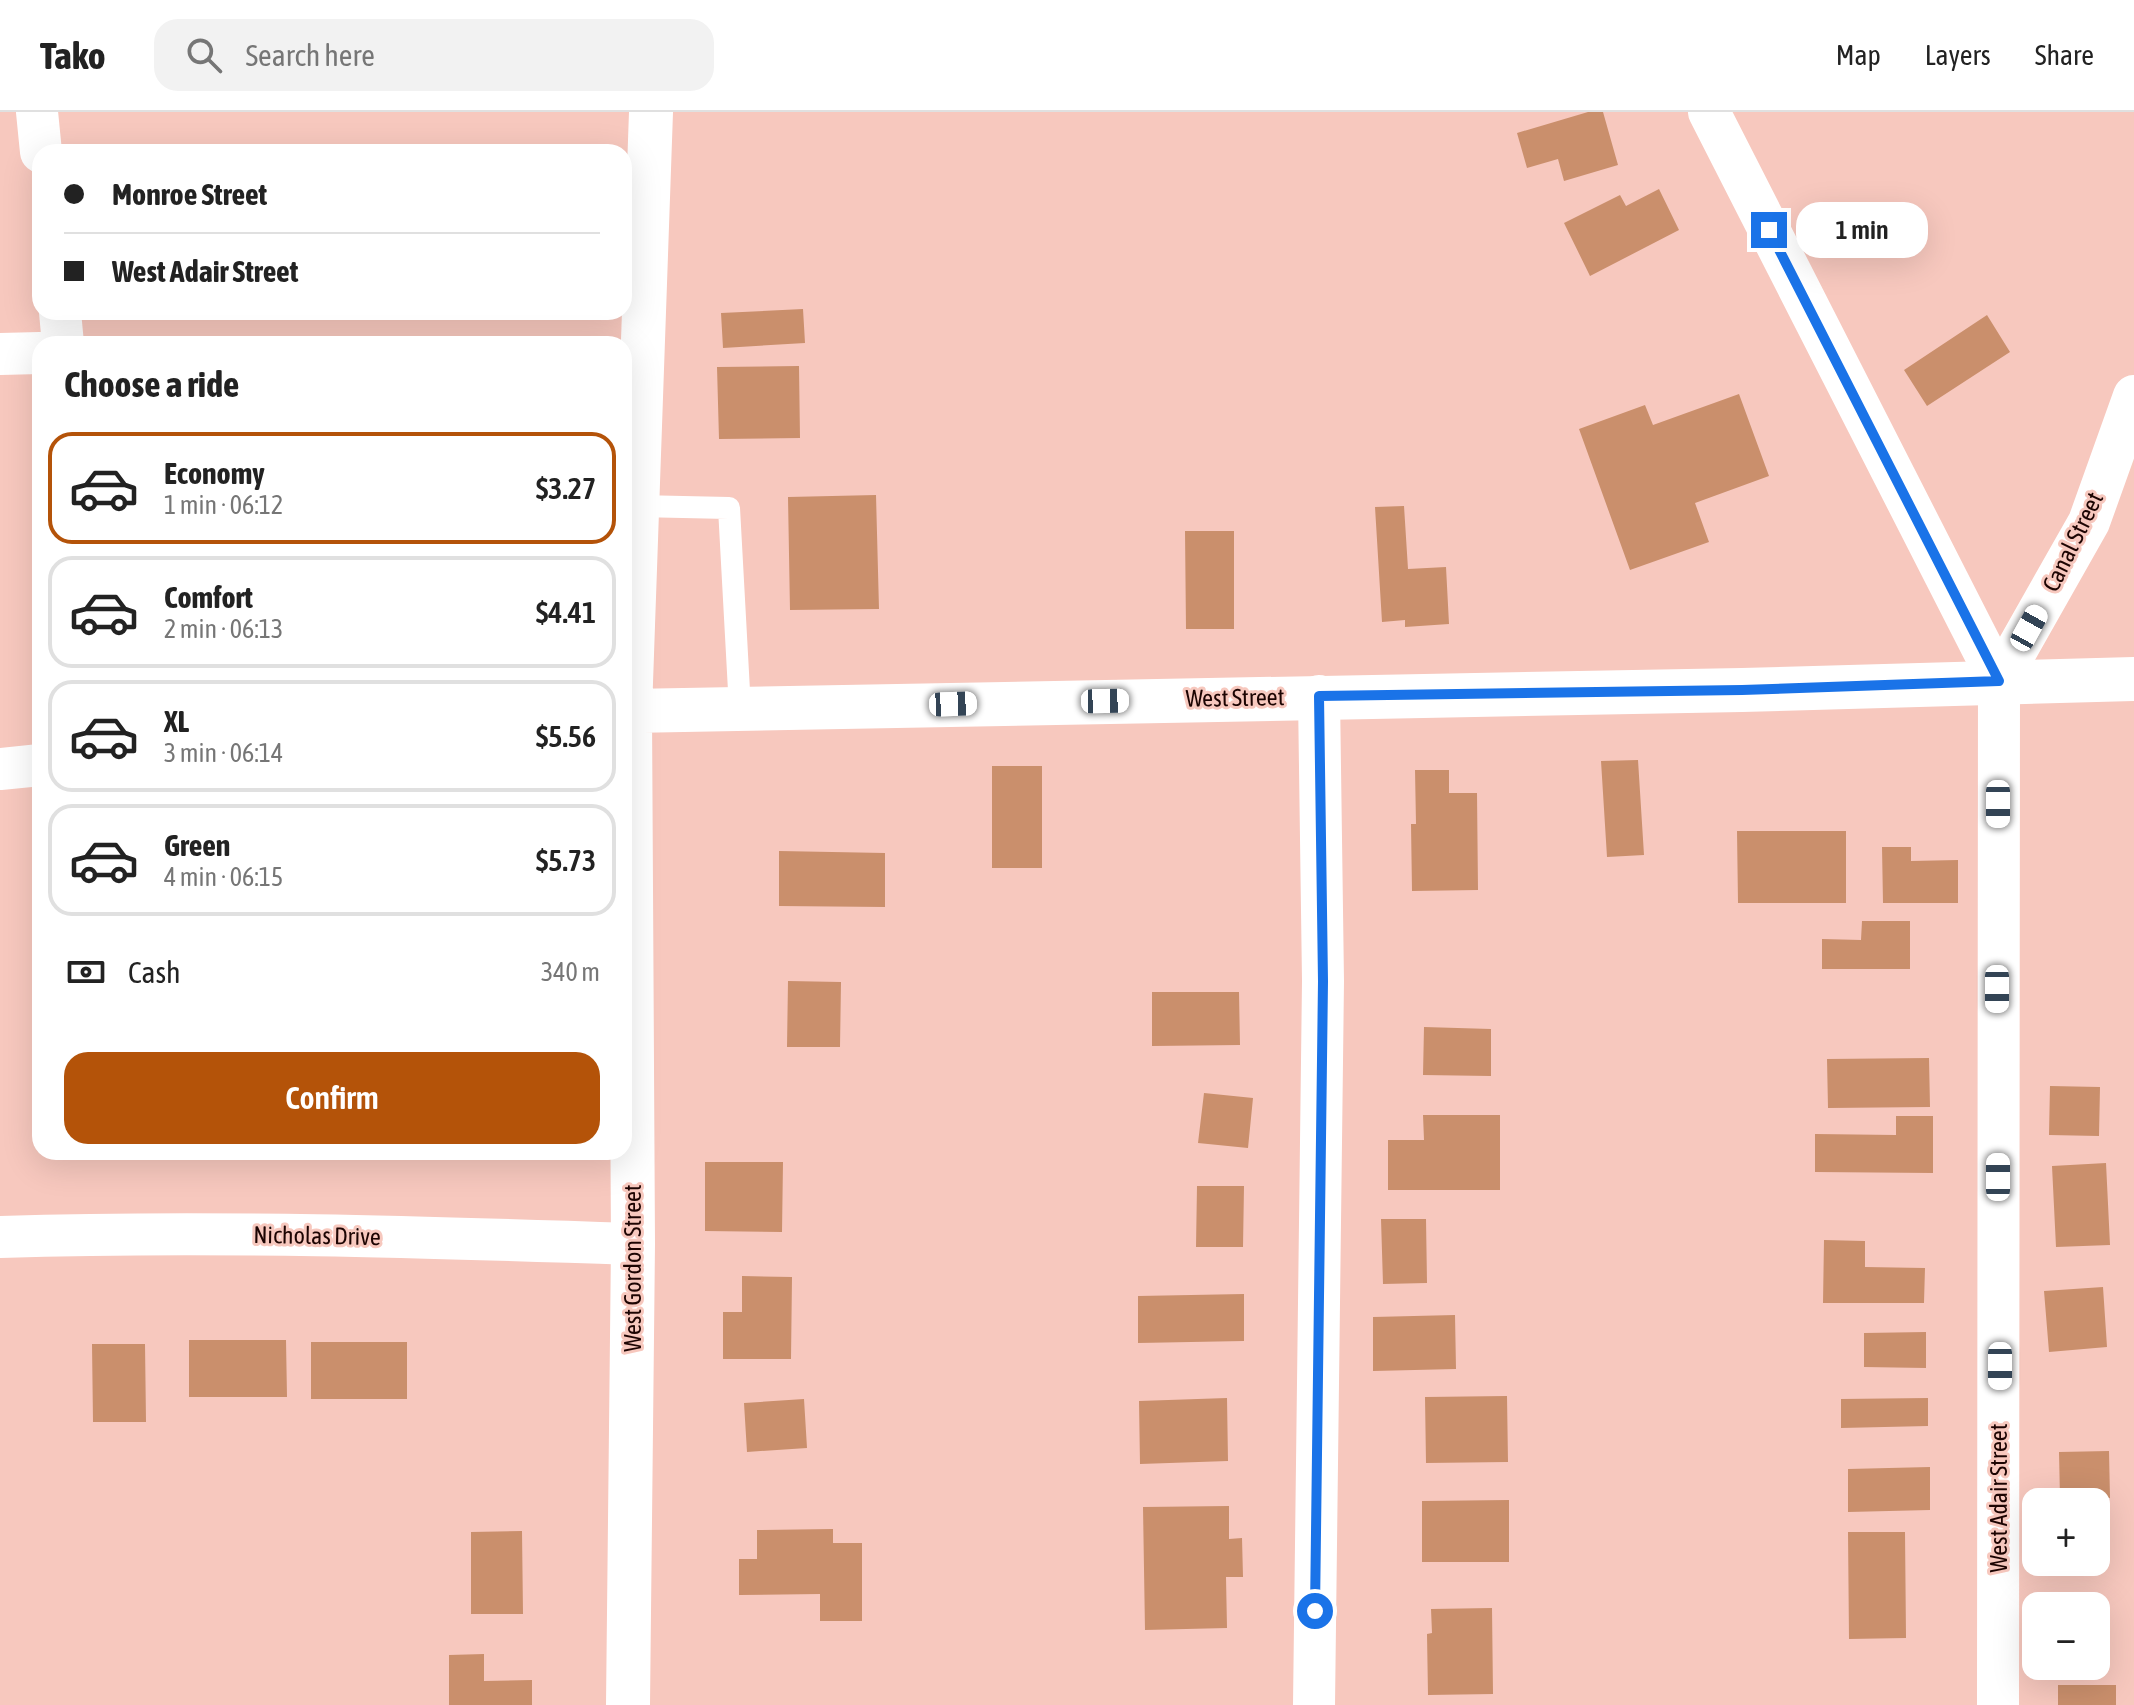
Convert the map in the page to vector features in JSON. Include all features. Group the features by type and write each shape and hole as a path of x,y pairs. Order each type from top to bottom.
{"street":[{"path":"37,112 40,144"},
{"name":"West Gordon Street","path":"632,608 651,112"},
{"name":"West Adair Street","path":"1715,114 1999,681 1998,1705"},
{"path":"0,354 32,353"},
{"name":"Canal Street","path":"1999,681 2089,522 2134,396"},
{"name":"West Street","path":"632,711 1742,690 2134,679"},
{"path":"1314,1705 1323,981 1319,696"},
{"path":"0,769 32,766"},
{"name":"West Gordon Street","path":"628,1705 632,1155"},
{"name":"Nicholas Drive","path":"0,1237 111,1233 221,1234 633,1244"}],"lane":[{"path":"637,506 729,508 740,709"}],"building":[{"path":"1588,112 1603,112 1618,165 1564,181 1558,159 1527,168 1517,133"},
{"path":"1659,189 1679,230 1590,276 1564,223 1620,195 1626,206"},
{"path":"803,309 805,343 723,348 721,313"},
{"path":"1987,315 2010,352 1927,406 1904,370"},
{"path":"799,366 800,438 719,439 717,367"},
{"path":"1739,394 1769,476 1695,503 1709,542 1630,570 1579,429 1645,405 1653,425"},
{"path":"876,495 879,609 790,610 788,497"},
{"path":"1404,506 1408,569 1446,567 1449,624 1405,627 1405,620 1382,622 1375,507"},
{"path":"1185,531 1234,531 1234,629 1186,629"},
{"path":"1638,760 1644,855 1607,857 1601,761"},
{"path":"992,766 1042,766 1042,868 992,868"},
{"path":"1415,770 1449,770 1449,793 1477,793 1478,890 1412,891 1411,824 1416,824"},
{"path":"1737,831 1846,831 1846,903 1738,903"},
{"path":"1882,847 1911,847 1911,861 1958,860 1958,903 1883,903"},
{"path":"779,851 885,853 885,907 779,906"},
{"path":"1862,921 1910,921 1910,969 1822,969 1822,939 1861,940"},
{"path":"788,981 841,982 840,1047 787,1047"},
{"path":"1152,992 1239,992 1240,1045 1152,1046"},
{"path":"1424,1027 1491,1029 1491,1076 1423,1075"},
{"path":"1929,1058 1930,1107 1828,1108 1827,1059"},
{"path":"2050,1086 2100,1087 2099,1136 2049,1135"},
{"path":"1204,1093 1253,1098 1248,1148 1198,1143"},
{"path":"1423,1115 1500,1115 1500,1190 1388,1190 1388,1140 1424,1140"},
{"path":"1896,1116 1933,1116 1933,1173 1815,1172 1815,1134 1896,1135"},
{"path":"705,1162 783,1162 782,1232 705,1231"},
{"path":"2106,1163 2110,1245 2056,1247 2052,1166"},
{"path":"1197,1186 1244,1186 1243,1247 1196,1247"},
{"path":"1381,1219 1426,1219 1427,1283 1383,1284"},
{"path":"1824,1240 1865,1241 1865,1267 1925,1268 1924,1303 1823,1303"},
{"path":"742,1276 792,1277 791,1359 723,1359 723,1312 742,1312"},
{"path":"2103,1287 2107,1347 2049,1352 2044,1291"},
{"path":"1244,1294 1244,1341 1138,1343 1138,1296"},
{"path":"1455,1315 1456,1369 1373,1371 1373,1317"},
{"path":"1926,1332 1926,1368 1864,1367 1864,1333"},
{"path":"189,1340 286,1340 287,1397 189,1397"},
{"path":"311,1342 407,1342 407,1399 311,1399"},
{"path":"92,1344 145,1344 146,1422 93,1422"},
{"path":"1507,1396 1508,1462 1426,1463 1425,1397"},
{"path":"1227,1398 1228,1461 1140,1464 1139,1401"},
{"path":"1928,1398 1928,1426 1841,1428 1841,1399"},
{"path":"804,1399 807,1448 747,1452 744,1403"},
{"path":"2109,1451 2110,1488 2060,1488 2059,1452"},
{"path":"1930,1467 1930,1510 1848,1512 1848,1469"},
{"path":"1509,1500 1509,1562 1422,1562 1422,1501"},
{"path":"1229,1506 1229,1539 1242,1538 1243,1577 1226,1577 1227,1628 1145,1630 1143,1507"},
{"path":"833,1529 833,1543 862,1543 862,1621 820,1621 820,1594 739,1595 739,1559 757,1559 757,1530"},
{"path":"522,1531 523,1614 471,1614 471,1532"},
{"path":"1848,1532 1905,1532 1906,1638 1849,1639"},
{"path":"1492,1608 1493,1694 1428,1695 1427,1634 1432,1633 1431,1609"},
{"path":"484,1654 484,1681 532,1680 532,1705 449,1705 449,1655"},
{"path":"2058,1685 2116,1685 2116,1705 2058,1705"}],"route":[{"path":"1315,1611 1323,981 1319,696 1742,690 1999,681 1769,230"}]}
